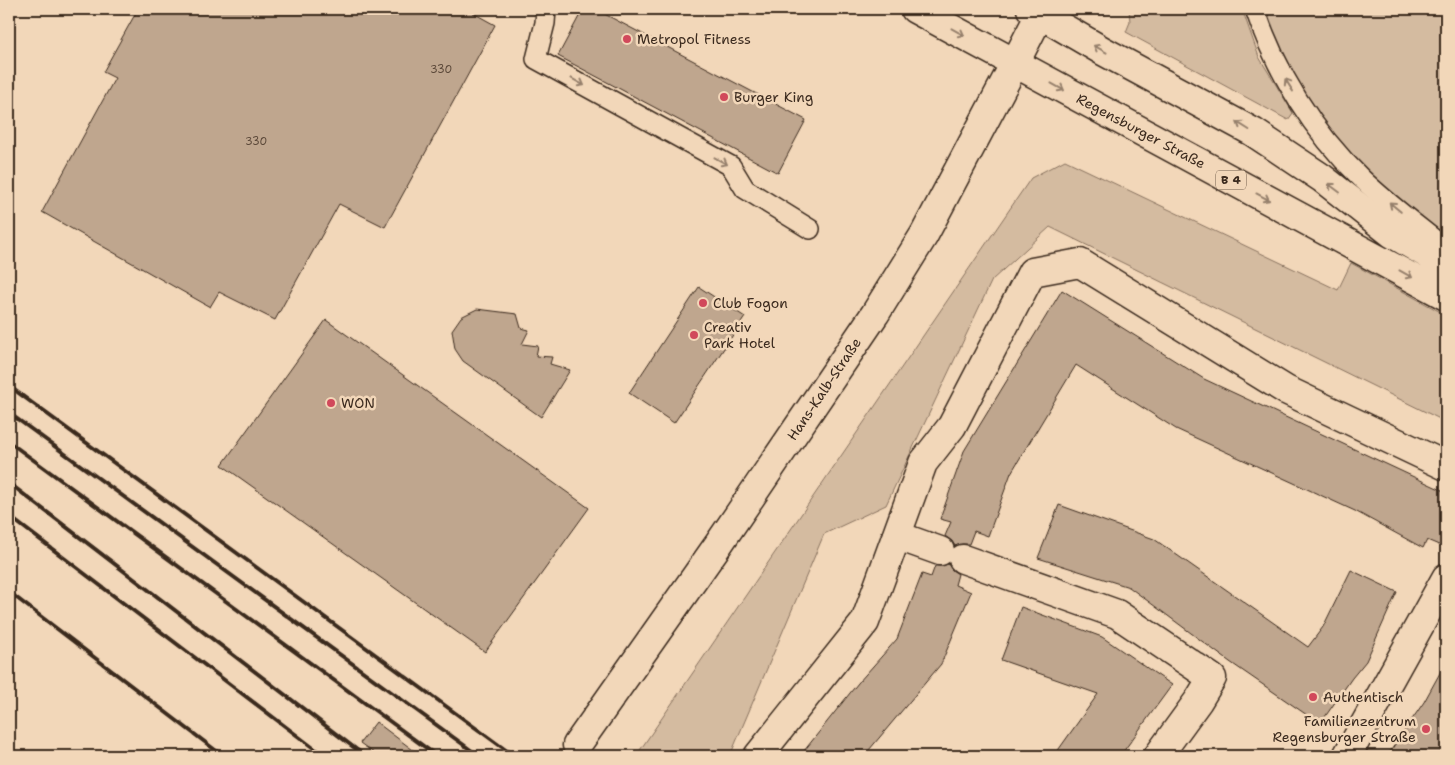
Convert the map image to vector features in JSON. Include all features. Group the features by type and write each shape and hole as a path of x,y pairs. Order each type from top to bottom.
{"main road":[{"name":"Regensburger Straße","path":"915,9 1446,296"},
{"name":"Hans-Kalb-Straße","path":"578,745 718,546 875,314 924,235 1016,63 1038,10"},
{"path":"1038,10 1103,51 1253,132 1322,178 1393,234 1446,265"},
{"path":"758,756 865,622 898,536 923,463 952,426 1032,272 1080,263 1286,390 1446,466"},
{"path":"898,536 1117,614 1212,678 1198,702 1158,756"},
{"path":"1346,756 1446,578"}],"lane":[{"path":"546,9 546,23 536,59 731,166 745,189 810,229"},
{"path":"1255,9 1267,42 1284,76 1319,130 1362,179 1446,249"}],"shaded area":[{"path":"1129,9 1242,9 1259,57 1293,113 1288,120 1126,32 1130,22"},
{"path":"1262,9 1446,9 1446,236 1430,227 1373,183 1310,111"},
{"path":"1065,160 1338,290 1351,263 1446,315 1446,422 1050,227 992,280 886,505 824,534 730,756 636,756 1031,178"}],"building":[{"path":"138,9 466,9 495,25 385,227 339,204 275,320 219,292 210,307 42,212 115,78 103,72"},
{"path":"583,9 595,9 806,120 778,173 558,56"},
{"path":"699,287 745,317 674,423 629,393"},
{"path":"1062,290 1204,379 1446,492 1446,548 1427,540 1423,548 1355,511 1176,429 1076,365 1011,473 988,536 974,531 969,544 955,546 945,536 951,522 940,519 964,451"},
{"path":"477,309 517,314 521,328 529,330 522,344 538,346 536,356 552,357 550,364 570,370 541,417 463,361 455,349 452,330 461,317"},
{"path":"326,320 589,508 485,652 222,465"},
{"path":"1059,505 1154,539 1308,647 1323,627 1351,570 1397,592 1366,661 1320,724 1230,662 1129,587 1038,558"},
{"path":"948,564 958,574 955,585 971,592 941,664 864,756 800,756 858,683 897,639 922,574 931,577 935,566"},
{"path":"1021,607 1102,637 1172,685 1120,756 1054,756 1098,694 1001,660"},
{"name":"Familienzentrum Regensburger Straße","path":"1446,662 1446,756 1387,756 1424,702"},
{"path":"376,722 421,756 378,756 360,743"}],"railway":[{"path":"9,386 514,756"},
{"path":"9,413 479,756"},
{"path":"9,442 437,756"},
{"path":"9,483 365,756"},
{"path":"9,516 324,756"},
{"path":"9,592 223,756"}],"place":[{"name":"Metropol Fitness","path":"627,39"},
{"name":"Burger King","path":"724,97"},
{"name":"Club Fogon","path":"703,303"},
{"name":"Creativ Park Hotel","path":"694,335"},
{"name":"WON","path":"331,403"},
{"name":"Authentisch","path":"1313,697"},
{"name":"Familienzentrum Regensburger Straße","path":"1426,729"}]}
